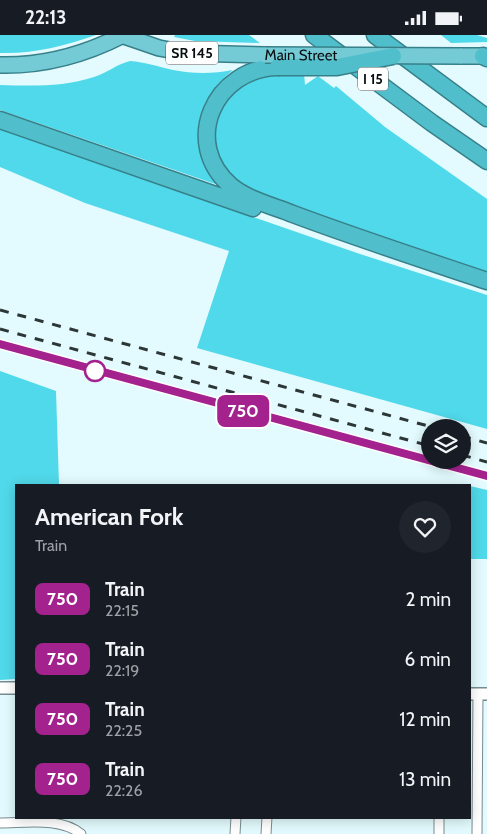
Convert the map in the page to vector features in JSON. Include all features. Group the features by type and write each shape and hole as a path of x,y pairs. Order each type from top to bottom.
{"highway":[{"name":"Main Street","path":"122,35 159,48 186,53 485,57"},
{"name":"SR 145","path":"0,65 31,64 67,57 98,47 122,35"},
{"name":"I 15","path":"314,35 432,123 487,161"},
{"name":"I 15","path":"375,35 487,118"},
{"path":"393,56 337,67 278,67 259,69 243,75 222,92 212,109 208,128 208,144 212,159 225,180 238,191 331,228 487,281"},
{"path":"0,120 253,208 331,228"}],"street":[{"path":"0,688 15,687"},
{"path":"477,834 478,694"},
{"path":"235,834 236,819"},
{"path":"266,819 266,834"},
{"path":"439,819 439,834"},
{"path":"0,823 56,823 71,827 81,834"}],"shaded area":[{"path":"0,35 96,35 49,49 0,53"},
{"path":"175,35 249,35 260,43 195,41 174,37"},
{"path":"441,35 477,35 487,38 487,42 451,43"},
{"path":"130,61 188,72 210,73 233,70 223,79 208,99 199,121 199,146 206,166 218,185 0,110 0,85 36,86 71,83 99,75"},
{"path":"304,73 305,85 318,76 334,88 336,86 385,127 487,199 487,272 242,188 226,177 209,133 234,83 253,76"},
{"path":"0,129 357,253 487,295 487,429 471,425 471,419 451,419 197,348 229,251 85,203 0,167"},
{"path":"0,371 56,391 59,484 15,484 15,679 0,680"},
{"path":"471,486 487,490 487,559 471,559"}],"railway":[{"path":"0,310 421,424"},
{"path":"0,329 421,444"},
{"path":"0,344 487,476"},
{"path":"471,439 487,443"},
{"path":"471,458 487,462"}],"train":[{"name":"750","path":"0,344 487,476"}]}
